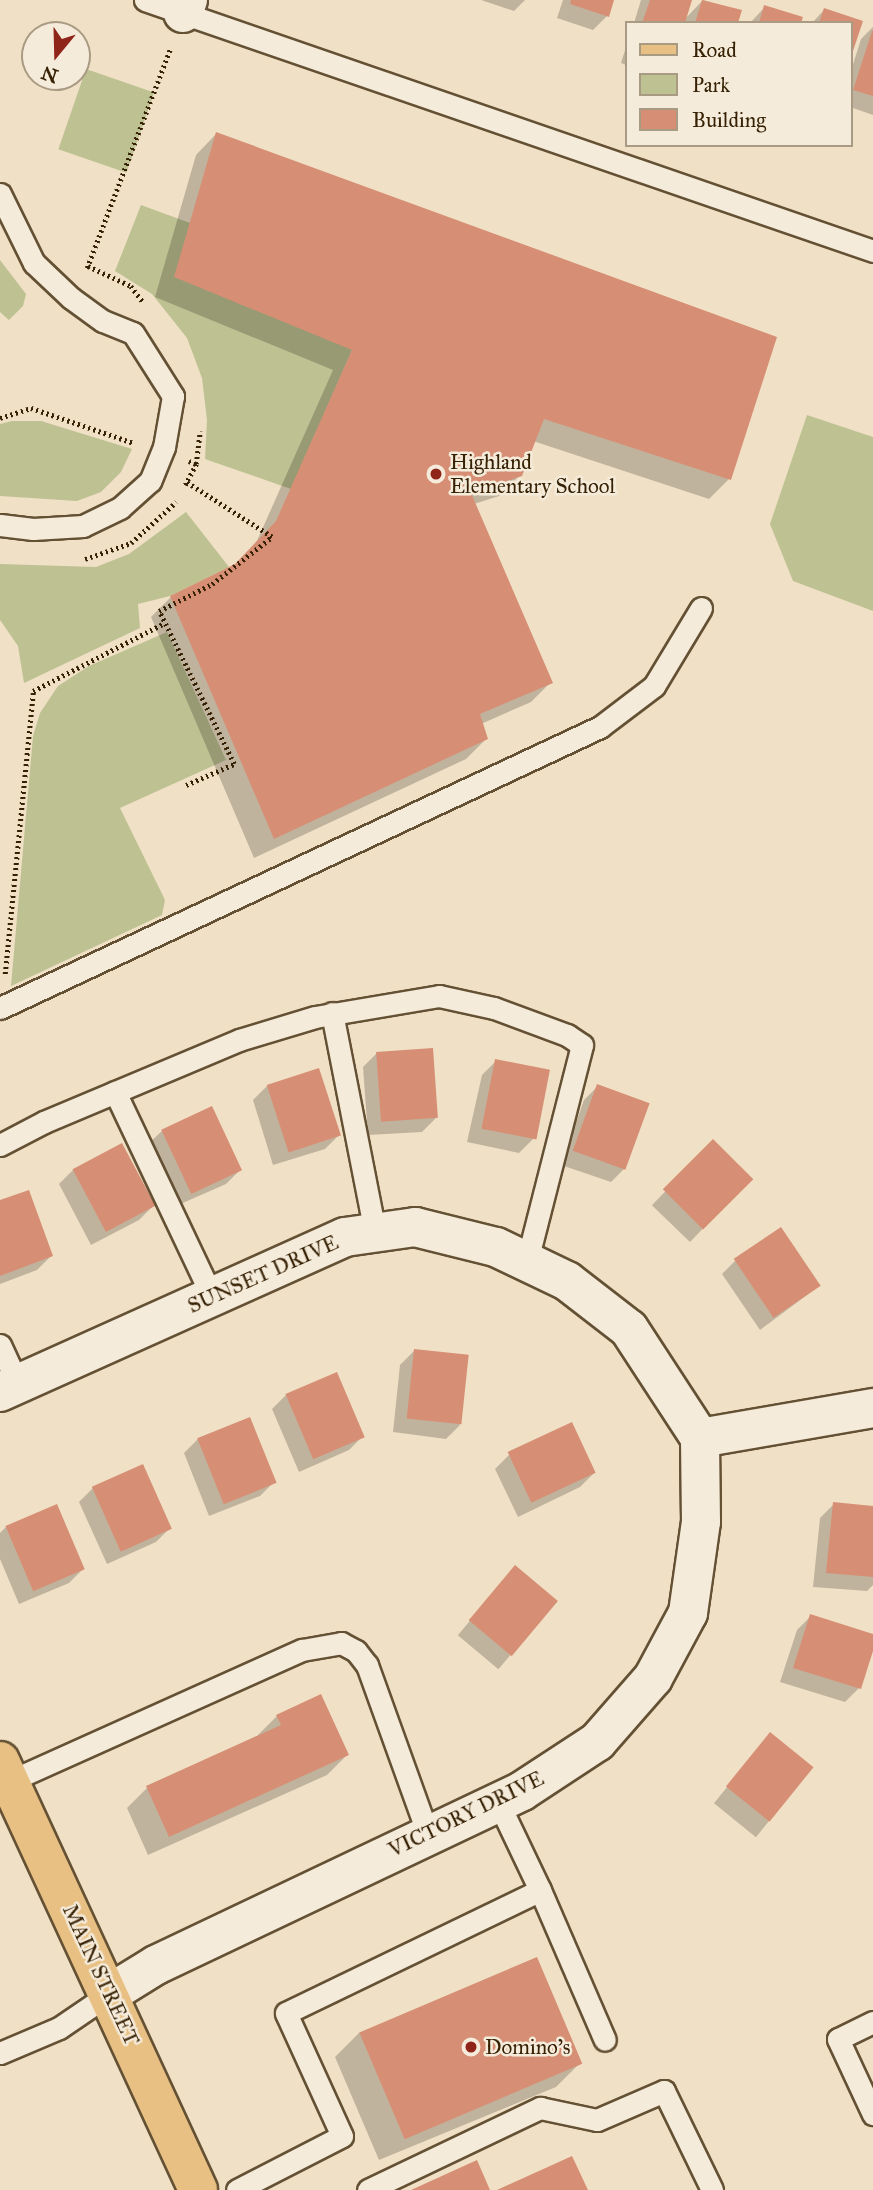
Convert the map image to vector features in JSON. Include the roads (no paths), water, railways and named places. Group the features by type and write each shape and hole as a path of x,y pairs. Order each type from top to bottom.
{"main road":[{"name":"MAIN STREET","path":"5,1771 198,2190"}],"street":[{"name":"SUNSET DRIVE","path":"9,1388 345,1237 415,1227 496,1247 568,1281 629,1329 700,1438"},
{"path":"700,1438 873,1408"},
{"name":"VICTORY DRIVE","path":"109,1994 156,1965 428,1833 498,1802 597,1742 653,1678 688,1613 701,1522 700,1438"}],"lane":[{"path":"145,0 186,7 873,251"},
{"path":"0,194 34,263 71,298 103,321 133,333 154,361 173,396 164,447 150,481 120,508 83,526 33,530 0,525"},
{"path":"0,1008 600,727 654,686 701,608"},
{"path":"0,1145 115,1092 239,1040 332,1013 439,996 494,1008 567,1035 582,1045 527,1261"},
{"path":"332,1013 375,1232"},
{"path":"115,1092 212,1296"},
{"path":"0,1345 9,1388"},
{"path":"5,1771 302,1650 341,1643 356,1651 367,1665 428,1833"},
{"path":"498,1802 540,1890 605,2040"},
{"path":"237,2190 342,2136 286,2012 540,1890"},
{"path":"0,2053 59,2028 109,1994"},
{"path":"873,2022 838,2039 873,2114"},
{"path":"368,2190 540,2108 597,2120 664,2091 712,2190"}],"place":[{"name":"Highland Elementary School","path":"436,474"},
{"name":"Domino's","path":"471,2047"}]}
